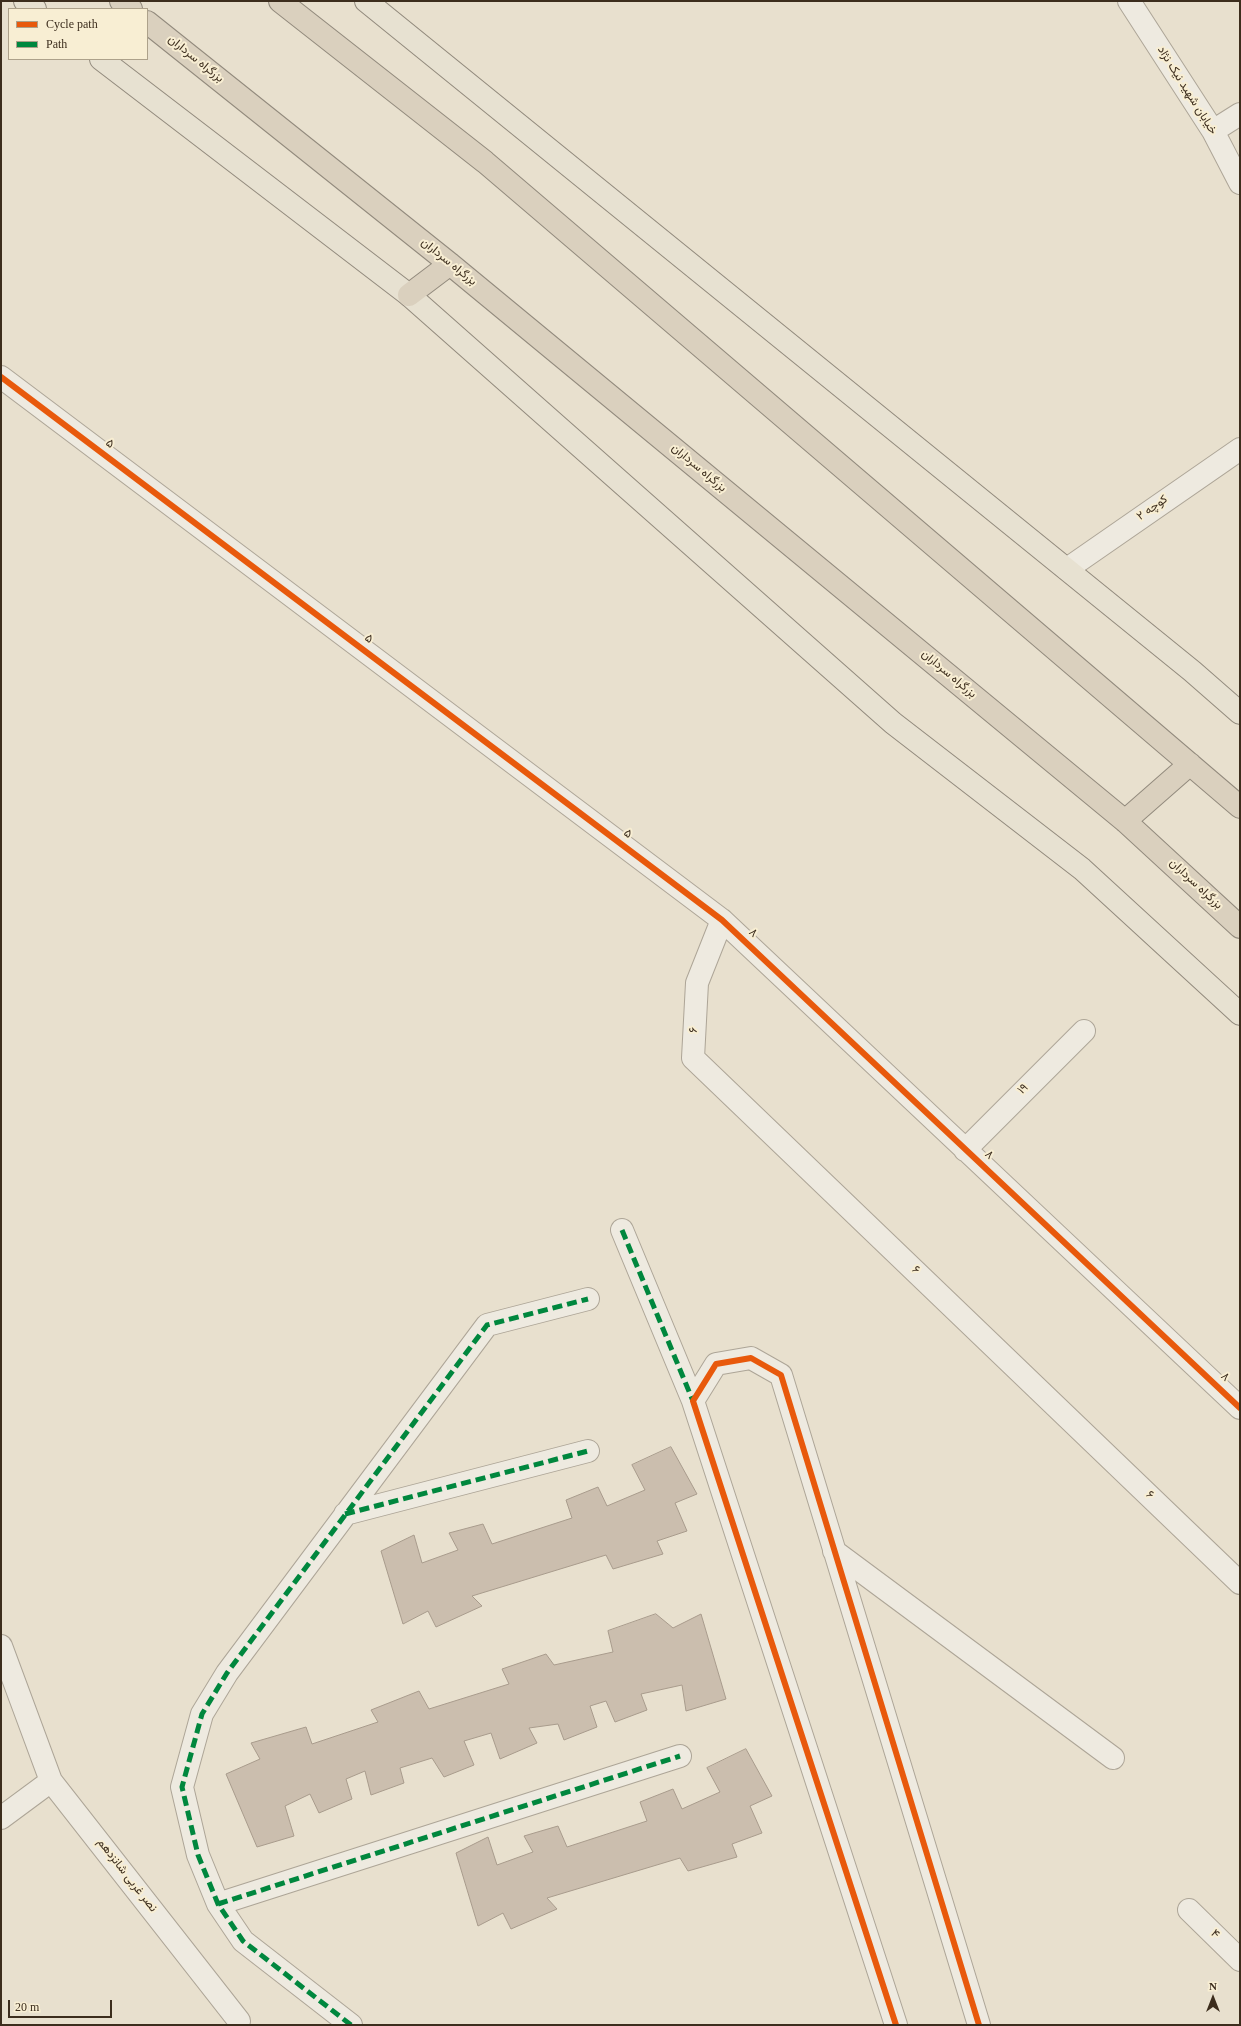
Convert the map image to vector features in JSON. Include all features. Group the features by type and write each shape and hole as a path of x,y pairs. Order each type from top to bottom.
{"highway":[{"path":"121,1 130,8"},
{"path":"280,1 485,162 1240,808"},
{"name":"بزرگراه سرداران","path":"148,23 450,264 1125,821 1240,927"},
{"path":"409,295 450,264"},
{"path":"1125,821 1190,764"}],"main road":[{"path":"25,1 34,8"},
{"path":"366,1 1067,569 1240,712"},
{"path":"102,60 409,295 893,723 1082,870 1240,1014"}],"street":[{"name":"خیابان شهید نیک نژاد","path":"1128,1 1213,131 1240,183"},
{"path":"1213,131 1240,114"},
{"name":"۵","path":"1,378 722,920"},
{"name":"کوچه ۲","path":"1067,569 1240,449"},
{"name":"۸","path":"722,920 1240,1408"},
{"name":"۶","path":"722,920 698,983 693,1058 1240,1583"},
{"name":"۱۹","path":"965,1150 1084,1031"},
{"path":"622,1230 693,1401 896,2025"},
{"path":"351,2025 243,1941 218,1904 198,1855 182,1787 202,1714 227,1673 487,1325 588,1299"},
{"path":"693,1401 716,1364 752,1358 781,1374 979,2025"},
{"path":"346,1514 588,1451"},
{"path":"834,1551 1113,1758"},
{"name":"نصر غربی شانزدهم","path":"1,1646 50,1781 239,2021"},
{"path":"218,1904 680,1756"},
{"path":"1,1818 50,1781"},
{"name":"۴","path":"1189,1910 1240,1960"}],"building":[{"path":"671,1447 697,1494 675,1503 687,1531 657,1541 663,1554 613,1569 606,1555 472,1596 482,1606 436,1627 428,1611 403,1624 381,1551 414,1535 422,1563 458,1550 449,1533 483,1524 492,1544 572,1518 566,1500 598,1487 607,1506 645,1490 632,1465"},
{"path":"656,1614 673,1628 701,1614 726,1699 686,1711 682,1685 641,1694 647,1710 615,1722 606,1701 590,1706 597,1727 564,1740 558,1724 529,1728 537,1743 500,1759 491,1733 464,1741 474,1765 444,1777 432,1758 400,1768 404,1783 371,1795 365,1771 346,1779 352,1799 319,1813 310,1794 285,1806 294,1836 257,1847 226,1774 260,1759 251,1743 306,1727 312,1744 378,1722 371,1710 419,1691 429,1709 509,1684 502,1669 546,1654 554,1665 613,1652 608,1631"},
{"path":"746,1749 772,1796 750,1806 762,1833 732,1844 737,1857 688,1871 680,1858 547,1898 557,1909 511,1929 503,1913 478,1926 456,1853 488,1837 497,1865 533,1852 524,1836 558,1826 567,1847 647,1821 640,1802 673,1789 682,1809 720,1792 707,1768"}],"marked path":[{"path":"622,1230 693,1401"},
{"path":"351,2025 243,1941 218,1904 198,1855 182,1787 202,1714 227,1673 487,1325 588,1299"},
{"path":"345,1514 588,1451"},
{"path":"218,1904 680,1756"}],"cycle path":[{"path":"1,377 722,920 1240,1408"},
{"path":"896,2025 693,1401 716,1364 751,1358 781,1375 979,2025"}]}
